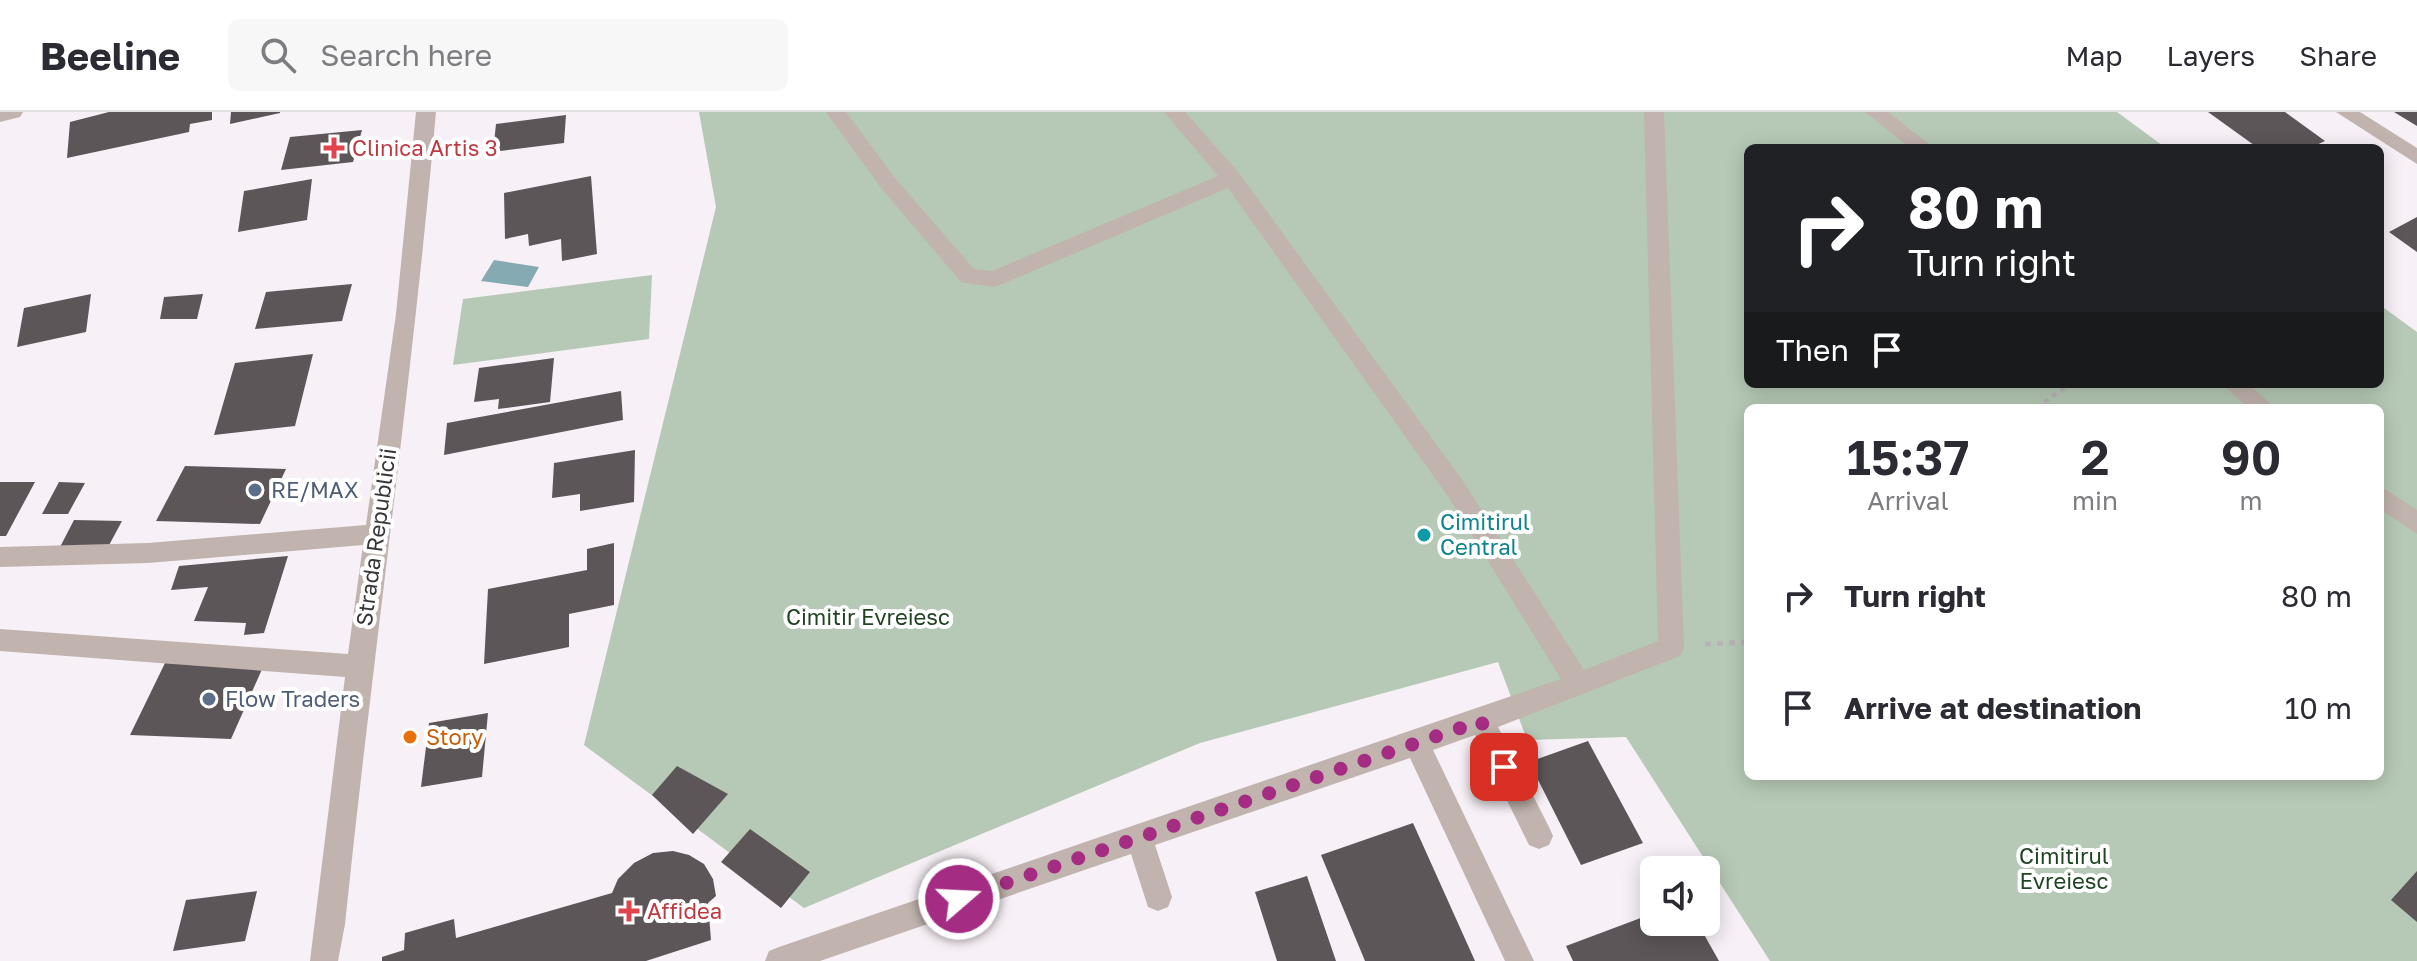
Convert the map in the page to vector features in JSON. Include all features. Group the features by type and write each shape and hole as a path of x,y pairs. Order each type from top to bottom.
{"street":[{"path":"0,115 13,112"},
{"name":"Strada Republicii","path":"324,961 331,924 359,666 407,314 426,112"},
{"path":"836,112 888,183 968,276 993,279 1232,178"},
{"path":"1174,112 1232,178 1455,488 1579,685"},
{"path":"779,961 1507,712 1671,648 1654,112"},
{"path":"1875,112 1919,144"},
{"path":"2346,112 2417,157"},
{"path":"2238,388 2259,404"},
{"path":"2384,499 2417,524"},
{"path":"0,557 148,553 377,534"},
{"path":"0,640 359,666"},
{"path":"1481,721 1539,836"},
{"path":"1416,742 1520,961"},
{"path":"1139,837 1158,897"}],"path":[{"path":"2042,404 2064,388"},
{"path":"1671,648 1744,642"}],"green space":[{"path":"699,112 2117,112 2161,144 1744,144 1744,388 2384,388 2384,308 2417,332 2417,961 1770,961 1720,883 1720,856 1702,856 1626,737 1527,740 1498,662 1200,743 804,908 584,745 716,207"},
{"path":"652,275 649,339 453,365 463,299"}],"water":[{"path":"494,260 539,267 528,287 481,281"}],"building":[{"path":"109,112 212,112 212,120 190,124 189,132 67,158 70,122"},
{"path":"231,112 280,112 280,113 230,124"},
{"path":"2208,112 2285,112 2325,141 2319,144 2252,144"},
{"path":"2394,112 2417,112 2417,126"},
{"path":"566,115 564,143 493,152 496,124"},
{"path":"362,130 353,162 281,170 290,137"},
{"path":"591,176 597,254 562,261 561,239 529,246 528,234 505,239 504,193"},
{"path":"312,179 307,220 238,232 244,191"},
{"path":"2417,217 2417,252 2389,232"},
{"path":"352,284 342,321 255,329 266,292"},
{"path":"91,294 86,332 17,347 24,308"},
{"path":"203,294 197,319 160,319 164,297"},
{"path":"313,354 295,426 214,435 235,363"},
{"path":"554,358 550,402 498,409 499,399 474,402 479,368"},
{"path":"621,391 623,420 444,455 447,423"},
{"path":"635,450 634,502 580,511 580,494 552,498 554,463"},
{"path":"185,466 286,469 260,524 156,521"},
{"path":"0,482 35,482 6,536 0,536"},
{"path":"59,482 85,483 68,514 42,514"},
{"path":"74,520 122,521 107,549 59,549"},
{"path":"614,543 614,605 569,614 569,647 484,664 488,589 587,570 587,549"},
{"path":"288,556 264,633 244,635 246,623 194,621 208,587 171,590 179,566"},
{"path":"165,663 263,667 231,739 130,735"},
{"path":"488,713 482,777 421,787 429,723"},
{"path":"1588,741 1643,843 1581,865 1529,762"},
{"path":"677,766 728,794 693,834 652,795"},
{"path":"1413,823 1475,961 1365,961 1321,855"},
{"path":"750,829 810,872 781,908 721,862"},
{"name":"Affidea","path":"673,851 689,855 704,864 713,879 716,896 708,903 711,940 646,961 382,961 382,957 404,950 405,933 454,919 456,938 612,893 618,879 634,863 653,853"},
{"path":"2417,871 2417,922 2391,900"},
{"path":"1307,876 1336,961 1277,961 1255,892"},
{"path":"257,891 245,941 173,951 186,900"},
{"path":"1640,918 1640,936 1705,936 1719,961 1573,961 1566,946"}],"place":[{"name":"Clinica Artis 3","path":"334,148"},
{"name":"RE/MAX","path":"255,490"},
{"name":"Cimitirul Central","path":"1424,535"},
{"name":"Flow Traders","path":"209,699"},
{"name":"Story","path":"410,737"},
{"name":"Affidea","path":"629,911"}],"route":[{"path":"959,899 1481,721 1504,767"}],"park label":[{"name":"Cimitir Evreiesc","path":"868,617"},
{"name":"Cimitirul Evreiesc","path":"2064,868"}]}
